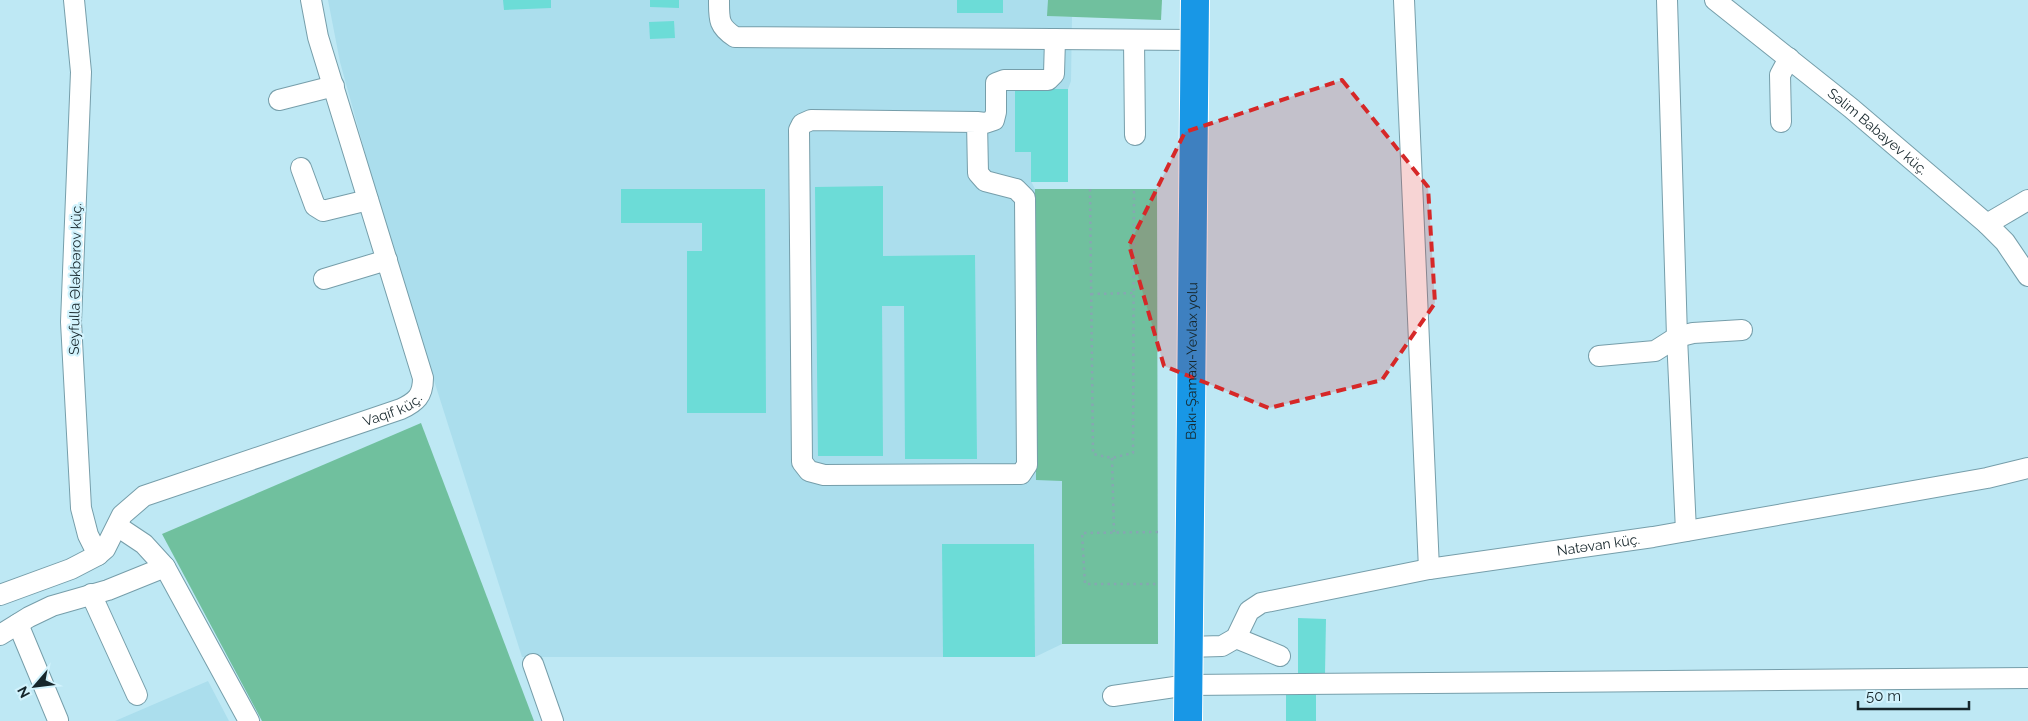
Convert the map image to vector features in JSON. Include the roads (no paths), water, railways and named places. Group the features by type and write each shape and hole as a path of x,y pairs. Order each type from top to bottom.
{"highway":[{"name":"Bakı-Şamaxı-Yevlax yolu","path":"1188,721 1187,648 1195,0"}],"street":[{"name":"Seyfulla Ələkbərov küç.","path":"74,0 81,72 71,322 81,508 88,535 98,555"},
{"name":"Vaqif küç.","path":"0,596 71,569 98,555 105,549 122,515 144,496 401,409 414,403 423,389 423,378 318,37 311,0"},
{"path":"719,0 719,19 724,30 735,37 1194,40"},
{"path":"1404,0 1429,568"},
{"path":"1667,0 1677,337 1686,531"},
{"name":"Səlim Babayev küç.","path":"1715,0 1851,108 1987,224 2005,242 2028,276"},
{"path":"976,122 978,173 986,181 1016,190 1025,198 1027,466 1021,474 824,475 809,471 802,462 799,130 802,124 811,120 976,122 985,123 994,120 996,112 996,83 1004,80 1048,80 1054,74 1055,39"},
{"path":"1134,40 1135,135"},
{"path":"1781,122 1780,74 1788,58"},
{"path":"279,100 334,86"},
{"path":"301,168 315,206 323,211 368,200"},
{"path":"1987,224 2028,199"},
{"path":"324,280 387,260"},
{"path":"1599,356 1656,351 1677,337 1693,333 1742,330"},
{"name":"Natəvan küç.","path":"1236,638 1249,611 1261,603 1429,568 1686,531 1987,478 2028,468"},
{"path":"117,526 144,544 165,567 249,721"},
{"path":"0,635 52,606 165,567"},
{"path":"91,594 137,695"},
{"path":"18,624 58,720"},
{"path":"1187,648 1222,646 1236,638 1280,656"},
{"path":"533,664 553,721"},
{"path":"1113,696 1188,685 2028,678"}]}
